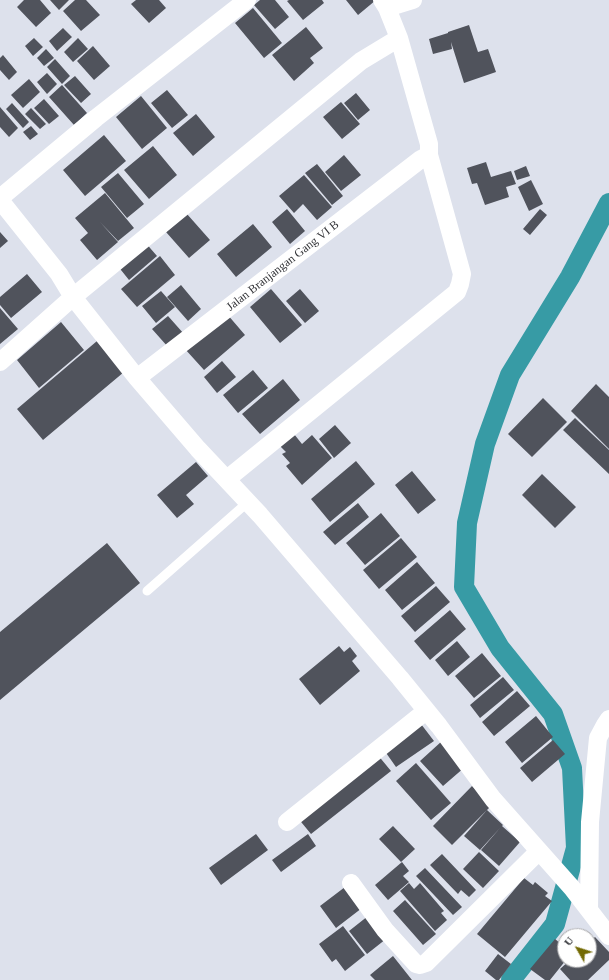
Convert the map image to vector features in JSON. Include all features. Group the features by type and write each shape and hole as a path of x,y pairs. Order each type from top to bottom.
{"street":[{"path":"247,0 96,118 0,199 59,274 74,297 137,378 198,449 248,502 400,678 439,726 493,799 572,888 609,936"},
{"path":"227,479 457,292 462,274 429,155 429,144 399,38 385,4 413,0"},
{"path":"0,362 74,297 361,62 399,38"},
{"name":"Jalan Branjangan Gang VI B","path":"137,378 421,159 429,155"},
{"path":"287,822 426,711"},
{"path":"589,910 590,822 598,738 609,719"},
{"path":"351,883 385,930 416,964 420,965 426,963 544,857"}],"lane":[{"path":"147,591 248,502"}],"building":[{"path":"24,0 40,0 51,13 36,27 17,7"},
{"path":"50,0 69,0 59,10"},
{"path":"75,0 86,0 100,15 81,31 63,11"},
{"path":"136,0 159,0 166,8 149,23 131,4"},
{"path":"260,0 275,0 289,17 275,29 254,5"},
{"path":"322,0 324,3 303,20 287,1"},
{"path":"346,0 376,0 358,15"},
{"path":"253,8 282,43 264,58 235,23"},
{"path":"469,25 478,52 488,49 496,72 464,83 451,42 452,49 433,54 429,39"},
{"path":"306,27 323,48 310,58 314,63 294,81 272,55"},
{"path":"63,28 72,37 57,51 49,41"},
{"path":"34,38 43,47 33,56 25,46"},
{"path":"78,38 88,49 73,62 64,52"},
{"path":"93,46 110,66 94,80 77,61"},
{"path":"46,49 54,58 44,66 37,58"},
{"path":"3,55 17,72 9,80 0,70 0,58"},
{"path":"55,59 70,76 62,84 47,67"},
{"path":"47,73 57,84 47,94 37,82"},
{"path":"75,76 91,94 81,103 64,85"},
{"path":"29,79 40,92 23,108 11,95"},
{"path":"62,85 87,113 74,125 49,97"},
{"path":"167,90 188,115 172,128 151,103"},
{"path":"356,93 370,110 358,120 344,103"},
{"path":"141,96 167,128 142,149 116,117"},
{"path":"44,99 59,116 49,124 34,108"},
{"path":"341,102 360,124 342,139 323,117"},
{"path":"12,103 29,122 23,128 6,109"},
{"path":"0,107 18,128 9,137 0,127"},
{"path":"31,108 46,124 40,129 25,114"},
{"path":"196,114 215,137 193,156 173,133"},
{"path":"31,126 38,134 30,140 23,132"},
{"path":"104,135 126,161 85,196 63,170"},
{"path":"153,146 177,175 149,199 124,170"},
{"path":"344,155 361,175 341,191 325,172"},
{"path":"486,162 491,177 511,171 516,184 506,187 509,197 485,205 477,183 472,184 467,168"},
{"path":"317,164 343,196 332,205 305,173"},
{"path":"526,166 530,176 517,180 514,171"},
{"path":"118,173 144,204 127,218 101,187"},
{"path":"304,175 332,207 317,220 303,204 294,213 279,196"},
{"path":"531,180 543,204 529,211 518,187"},
{"path":"105,193 134,228 118,241 100,222 118,242 97,260 80,240 88,233 75,218"},
{"path":"287,209 305,231 290,244 272,222"},
{"path":"540,209 547,215 530,235 523,229"},
{"path":"187,214 210,240 189,258 166,232"},
{"path":"253,224 272,247 236,277 217,254"},
{"path":"0,232 8,241 0,248"},
{"path":"144,241 157,256 129,280 117,265"},
{"path":"160,256 175,275 137,307 121,289"},
{"path":"27,274 42,292 11,318 0,305 0,297"},
{"path":"181,285 201,309 188,321 167,297"},
{"path":"271,289 302,325 280,343 250,307"},
{"path":"300,289 319,311 305,323 286,301"},
{"path":"161,291 175,307 156,323 142,306"},
{"path":"0,308 18,329 0,344"},
{"path":"227,314 245,335 204,370 185,349"},
{"path":"168,316 184,334 168,347 152,329"},
{"path":"61,322 84,350 39,388 17,360"},
{"path":"97,341 124,372 43,440 17,409"},
{"path":"222,361 236,377 217,393 204,377"},
{"path":"253,370 268,388 238,413 223,395"},
{"path":"283,379 300,400 260,434 242,414"},
{"path":"596,384 609,397 609,449 571,411"},
{"path":"543,398 567,422 532,457 508,434"},
{"path":"575,418 609,450 609,474 563,430"},
{"path":"335,425 351,443 334,458 319,439"},
{"path":"294,434 302,444 312,435 332,458 302,485 286,466 290,463 282,454 286,452 280,446"},
{"path":"356,461 375,484 330,522 311,499"},
{"path":"196,462 208,476 186,495 194,504 177,518 157,495"},
{"path":"412,471 436,500 418,514 395,485"},
{"path":"542,474 576,507 555,528 522,495"},
{"path":"358,503 369,517 335,545 323,532"},
{"path":"381,513 400,536 365,565 346,543"},
{"path":"401,538 417,557 379,589 363,570"},
{"path":"107,543 140,583 0,700 0,632"},
{"path":"417,562 435,583 402,610 385,590"},
{"path":"436,586 450,602 415,632 401,616"},
{"path":"450,610 466,629 430,660 414,641"},
{"path":"457,641 470,657 448,676 435,660"},
{"path":"339,646 344,652 350,647 357,656 352,661 360,671 320,705 299,679"},
{"path":"482,653 501,676 474,698 455,676"},
{"path":"503,677 514,690 480,718 470,705"},
{"path":"517,691 530,706 494,736 482,722"},
{"path":"536,716 553,737 522,763 505,742"},
{"path":"421,724 434,741 396,767 384,750"},
{"path":"553,740 565,754 532,782 520,768"},
{"path":"442,741 465,767 443,786 420,761"},
{"path":"377,754 391,771 311,834 297,817"},
{"path":"416,763 451,803 431,820 396,781"},
{"path":"472,786 492,805 452,845 433,826"},
{"path":"487,810 520,842 499,866 481,850 500,828 480,850 464,836"},
{"path":"393,826 415,849 401,862 379,839"},
{"path":"256,834 268,850 221,885 209,868"},
{"path":"308,834 316,846 281,872 272,860"},
{"path":"479,852 499,871 483,888 463,869"},
{"path":"442,854 476,890 469,897 461,890 458,894 430,865"},
{"path":"402,862 409,871 403,876 409,882 388,900 375,885"},
{"path":"425,868 462,907 453,915 416,876"},
{"path":"524,878 533,885 535,882 548,893 545,896 552,901 505,957 477,934"},
{"path":"409,883 414,889 420,883 444,911 441,913 447,920 435,931 400,891"},
{"path":"345,887 362,908 336,928 320,906"},
{"path":"405,900 436,934 423,945 393,911"},
{"path":"368,916 386,939 367,954 349,931"},
{"path":"343,926 365,955 345,971 336,959 332,962 319,944"},
{"path":"555,939 557,941 557,968 560,968 550,980 545,980 530,969"},
{"path":"597,939 609,952 609,960 588,980 570,980 560,969 597,968"},
{"path":"498,954 511,964 499,980 496,980 485,971"},
{"path":"393,956 412,980 375,980 370,975"}],"waterway":[{"path":"511,980 555,924 576,848 572,768 553,714 500,648 464,587 467,523 485,444 510,375 570,277 609,203"}]}
